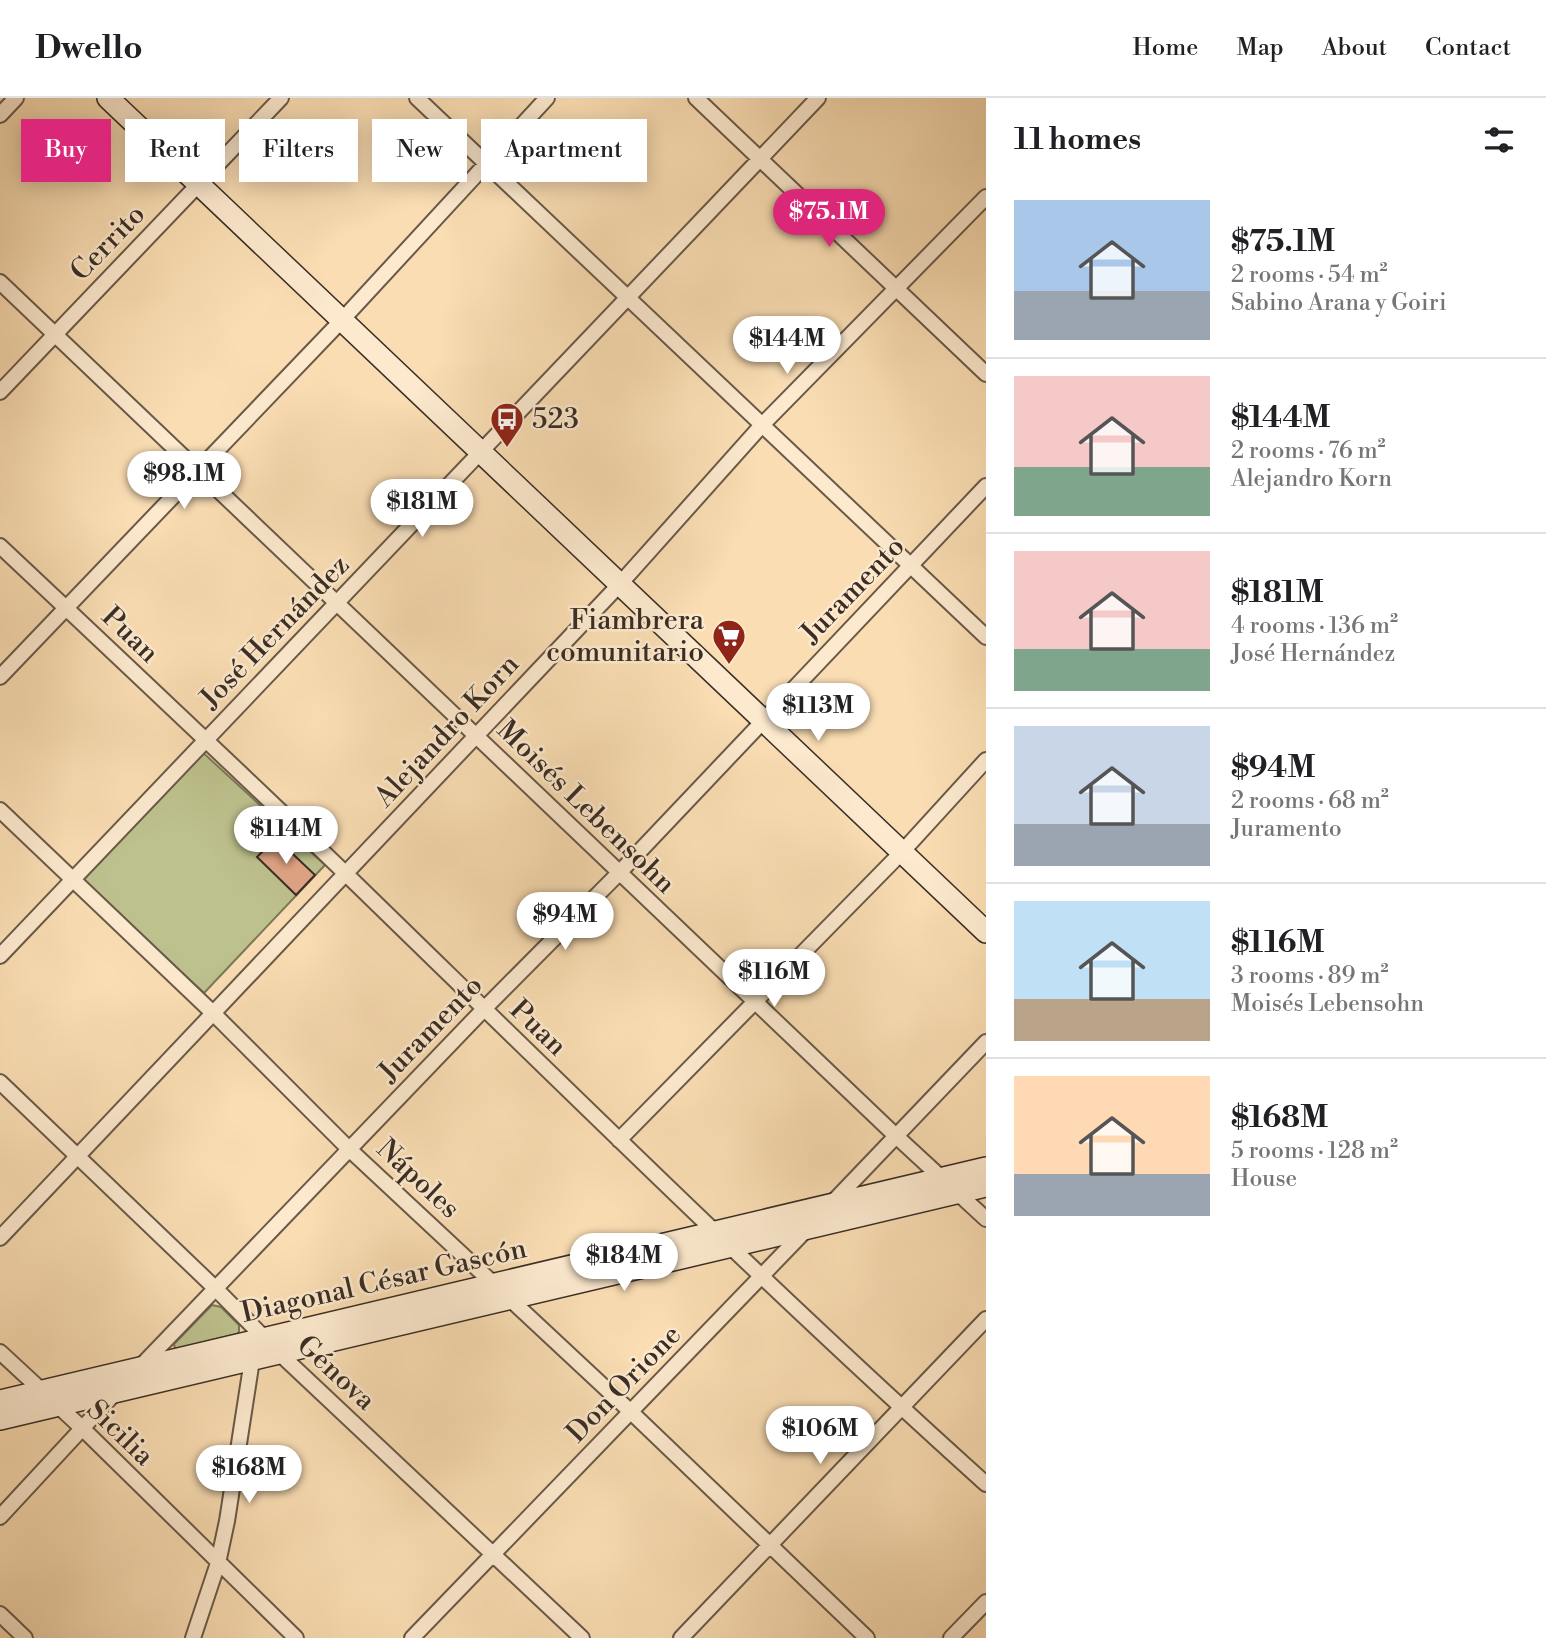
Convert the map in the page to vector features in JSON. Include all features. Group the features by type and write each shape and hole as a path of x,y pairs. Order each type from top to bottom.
{"street":[{"path":"0,115 16,98"},
{"path":"108,98 986,932"},
{"name":"Cerrito","path":"0,392 281,98"},
{"path":"418,98 481,158"},
{"path":"527,119 547,98"},
{"path":"696,98 986,374"},
{"name":"José Hernández","path":"0,956 818,98"},
{"path":"0,677 342,320 481,168"},
{"path":"506,182 986,638"},
{"name":"Alejandro Korn","path":"0,1238 619,585 762,425 986,197"},
{"name":"Moisés Lebensohn","path":"0,282 986,1220"},
{"name":"Juramento","path":"0,1517 116,1392 484,1009 619,873 986,486"},
{"name":"Puan","path":"0,545 345,874 618,1140 986,1484"},
{"path":"618,1140 756,1003 902,852 986,760"},
{"name":"Nápoles","path":"0,810 213,1013 349,1149 631,1412 867,1638"},
{"name":"Don Orione","path":"412,1638 986,1042"},
{"name":"Génova","path":"0,1082 216,1289 271,1346 582,1638"},
{"name":"Diagonal César Gascón","path":"0,1401 139,1368 271,1346 510,1299 723,1239 831,1204 986,1167"},
{"name":"Diagonal César Gascón","path":"0,1419 252,1360 271,1346 494,1284 723,1239 807,1229 986,1186"},
{"path":"681,1638 986,1319"},
{"name":"Sicilia","path":"0,1352 296,1638"},
{"path":"193,1638 218,1563 232,1502 252,1360"},
{"path":"951,1638 986,1602"},
{"path":"0,1614 25,1638"}],"green space":[{"path":"198,748 325,865 204,993 78,876"},
{"path":"212,1305 221,1307 239,1325 239,1332 175,1349 174,1344"}],"building":[{"path":"276,838 315,875 296,895 257,857"}],"place":[{"name":"523","path":"507,449"},
{"name":"Fiambrera comunitario","path":"729,666"}]}
